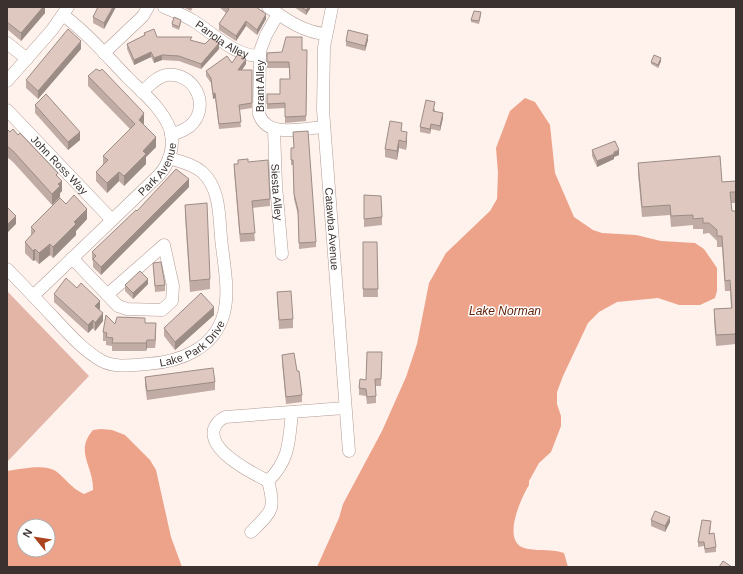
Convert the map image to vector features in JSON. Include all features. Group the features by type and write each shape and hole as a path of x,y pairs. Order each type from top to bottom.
{"street":[{"path":"104,52 143,16 148,7"},
{"name":"Panola Alley","path":"164,7 193,21 237,51 246,55 260,56"},
{"name":"Catawba Avenue","path":"332,7 326,34 322,70 324,127 349,450"},
{"path":"273,10 305,30 326,34"},
{"name":"Brant Alley","path":"273,10 260,56 259,114 266,126 274,129"},
{"path":"7,81 66,11"},
{"name":"Park Avenue","path":"33,296 159,175 166,167 169,158 171,135 162,114 104,52 80,29 66,11"},
{"path":"7,43 27,59"},
{"path":"142,92 159,77 167,75 184,79 193,85 199,93 200,102 198,113 193,123 184,131 171,135"},
{"name":"John Ross Way","path":"7,110 112,220"},
{"path":"274,129 324,127"},
{"name":"Siesta Alley","path":"274,129 276,185 282,254"},
{"name":"Lake Park Drive","path":"7,269 79,344 104,362 131,365 169,361 194,352 218,329 224,312 226,287 217,198 212,184 203,172 192,165 169,158"},
{"path":"72,258 107,295 118,306 127,309 162,310 172,301 173,286 164,245 107,295"},
{"path":"268,480 250,472 225,454 216,443 213,436 214,430 220,420 225,417 345,408"},
{"path":"268,480 282,466 287,454 292,412"},
{"path":"251,532 271,511 273,501 268,480"}],"shaded area":[{"path":"7,291 89,376 7,462"}],"water":[{"name":"Lake Norman","path":"525,98 535,102 550,125 555,173 574,217 593,230 602,233 636,235 661,241 695,243 704,249 717,268 717,291 715,298 700,305 679,305 658,298 617,302 599,312 588,323 557,392 557,404 561,416 561,426 551,452 539,463 529,481 529,485 521,500 513,530 515,539 519,546 528,549 564,553 568,567 317,567 339,518 343,504 382,431 406,377 417,344 429,283 446,253 490,211 497,199 498,173 496,148 510,111"},
{"path":"93,430 112,430 125,435 150,460 156,470 171,537 182,567 7,567 7,471 33,467 52,469 84,494 93,490 93,481 85,452 85,445"}],"building":[{"path":"7,7 43,7 21,33 7,22"},
{"path":"98,7 113,7 104,23 93,17"},
{"path":"226,7 256,7 266,14 257,30 246,21 236,36 219,24 229,9"},
{"path":"301,7 309,7 306,10"},
{"path":"474,11 481,12 479,21 471,20"},
{"path":"174,17 181,20 179,27 172,24"},
{"path":"68,29 81,41 38,91 26,80"},
{"path":"154,29 157,37 192,37 190,40 205,44 211,38 219,43 201,64 179,56 162,55 154,58 151,52 134,60 127,44 145,35 144,33"},
{"path":"348,30 368,35 365,46 346,41"},
{"path":"286,37 302,37 302,50 307,50 306,116 285,117 285,103 267,104 267,94 280,94 280,79 290,79 289,62 267,62 267,53 282,52"},
{"path":"238,54 246,59 238,70 252,70 252,103 239,105 241,122 219,124 215,93 213,94 211,78 206,71 227,56 232,63"},
{"path":"654,55 661,58 658,65 651,62"},
{"path":"96,69 100,71 102,69 144,113 139,120 156,137 143,151 146,154 124,176 119,172 107,183 96,172 108,160 103,156 135,124 88,76"},
{"path":"46,94 80,132 68,142 35,105"},
{"path":"426,100 435,102 433,111 443,113 440,126 431,124 430,129 420,127"},
{"path":"390,121 402,123 401,131 407,132 406,142 399,140 397,151 385,149"},
{"path":"13,129 18,135 20,133 58,173 56,175 62,181 58,184 60,186 52,194 7,146 7,131 8,130 10,132"},
{"path":"308,131 316,242 299,243 298,210 294,194 293,160 291,160 291,148 294,148 293,132"},
{"path":"615,141 619,150 614,152 614,154 597,161 592,150"},
{"path":"720,156 722,182 736,181 736,192 730,192 732,211 736,211 736,334 716,335 714,309 732,308 730,280 725,281 722,236 717,236 717,230 709,223 703,223 703,218 693,219 693,215 671,216 670,205 642,207 638,163"},
{"path":"248,159 248,162 268,160 270,199 252,201 255,233 240,234 234,164 238,164 238,160"},
{"path":"176,169 189,179 101,267 93,259 96,256 92,252 136,210 137,211"},
{"path":"74,195 87,209 74,222 76,224 53,247 50,244 39,253 35,249 33,251 25,242 35,231 31,227 60,198 66,204"},
{"path":"364,195 381,196 382,217 364,219"},
{"path":"207,203 210,279 190,281 185,205"},
{"path":"7,207 16,216 7,225"},
{"path":"363,242 377,242 378,289 363,289"},
{"path":"161,262 165,285 155,286 153,263"},
{"path":"140,271 148,279 133,293 125,285"},
{"path":"66,278 77,288 81,283 100,301 95,306 103,313 95,323 93,320 88,325 54,294"},
{"path":"291,291 293,319 279,320 277,292"},
{"path":"201,293 214,307 175,342 164,328"},
{"path":"106,315 115,324 117,317 145,318 145,323 156,323 155,340 147,340 146,343 112,343 113,338 106,337 107,333 103,332"},
{"path":"367,352 382,352 381,379 375,379 376,396 367,397 366,389 359,388 360,379 366,380"},
{"path":"294,353 297,371 299,371 302,395 286,397 282,355"},
{"path":"213,368 215,382 147,391 145,377"},
{"path":"655,511 670,517 665,526 651,520"},
{"path":"702,520 711,521 709,534 714,533 716,547 705,549 704,542 698,542"},
{"path":"723,561 732,567 719,567"}]}
